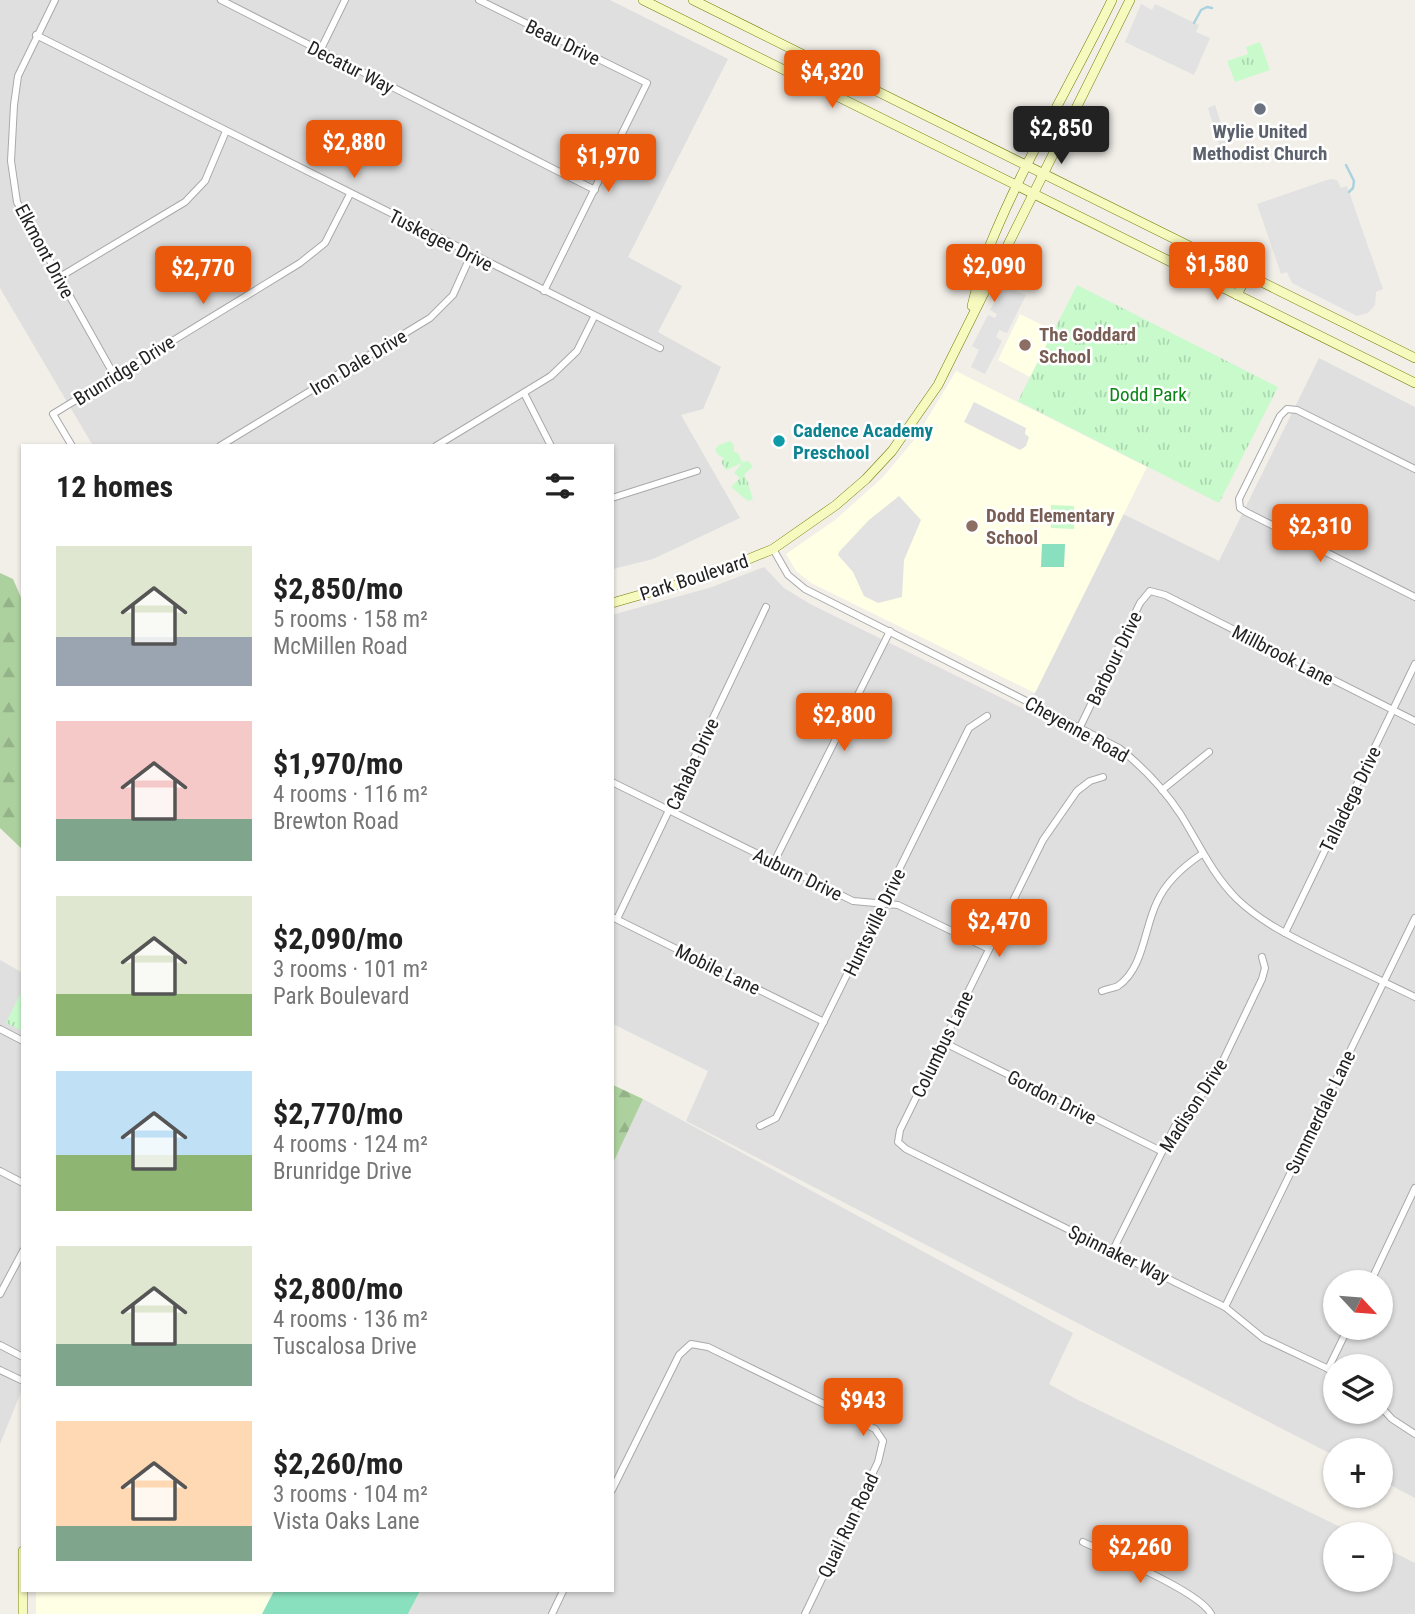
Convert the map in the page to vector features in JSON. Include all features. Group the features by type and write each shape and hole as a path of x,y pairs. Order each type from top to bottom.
{"main road":[{"path":"643,0 1415,383"},
{"path":"694,0 1415,358"},
{"name":"Park Boulevard","path":"965,331 987,252 1016,185 1076,74 1112,0"},
{"name":"Park Boulevard","path":"614,602 710,575 773,549 829,511 879,466 932,394 1130,0"},
{"path":"1237,295 1247,275"},
{"path":"23,1592 23,1614"}],"street":[{"name":"Elkmont Drive","path":"55,0 36,34 18,76 13,105 11,161 17,202 114,375"},
{"name":"Decatur Way","path":"220,0 594,190"},
{"path":"320,51 345,0"},
{"name":"Beau Drive","path":"479,0 647,83 594,190"},
{"name":"Tuskegee Drive","path":"36,34 660,348"},
{"path":"58,278 185,201 205,181 226,131"},
{"path":"544,291 594,190"},
{"name":"Brunridge Drive","path":"71,444 53,414 300,263 325,243 351,194"},
{"name":"Iron Dale Drive","path":"223,444 430,318 453,295 471,255"},
{"path":"439,444 551,376 577,351 594,317"},
{"path":"524,393 550,444"},
{"path":"1415,469 1297,410 1287,408 1280,416 1239,499 1240,508 1415,597"},
{"path":"614,497 697,471"},
{"name":"Cheyenne Road","path":"773,549 796,583 1119,748 1140,765 1163,790 1181,815 1202,854 1237,899 1285,933 1415,997"},
{"name":"Millbrook Lane","path":"1150,591 1165,595 1415,721"},
{"name":"Barbour Drive","path":"1080,727 1140,603 1150,591"},
{"name":"Cahaba Drive","path":"615,918 670,811 766,607"},
{"path":"774,862 890,631"},
{"name":"Talladega Drive","path":"1285,933 1415,664"},
{"name":"Huntsville Drive","path":"760,1126 776,1118 969,729 987,716"},
{"path":"1163,790 1209,752"},
{"name":"Columbus Lane","path":"898,1142 900,1130 1043,840 1057,816 1077,791 1090,781 1103,777"},
{"name":"Auburn Drive","path":"614,783 853,901 898,905 989,949"},
{"path":"1102,990 1117,986 1132,971 1158,899 1175,876 1202,854"},
{"name":"Mobile Lane","path":"615,918 824,1022"},
{"name":"Summerdale Lane","path":"1225,1307 1415,918"},
{"name":"Madison Drive","path":"1113,1250 1175,1125 1205,1091 1219,1069 1262,979 1265,968 1262,957"},
{"path":"0,1029 21,1040"},
{"name":"Gordon Drive","path":"943,1042 1161,1151"},
{"name":"Spinnaker Way","path":"898,1142 906,1149 1225,1307 1263,1338 1323,1367"},
{"path":"0,1171 21,1182"},
{"path":"1376,1270 1415,1188"},
{"path":"0,1294 21,1255"},
{"name":"Quail Run Road","path":"614,1486 679,1355 691,1344 708,1347 875,1429 883,1441 878,1462 805,1614"},
{"path":"0,1345 21,1356"},
{"path":"0,1370 21,1380"},
{"path":"1393,1420 1415,1434"},
{"path":"1083,1542 1181,1590 1211,1614"},
{"path":"552,1614 563,1592"}],"shaded area":[{"path":"0,0 610,0 728,59 628,257 682,286 658,332 721,367 703,409 681,415 740,518 653,559 614,569 614,444 92,444 0,288"},
{"path":"1141,4 1152,10 1155,4 1199,25 1196,32 1210,38 1194,75 1125,42"},
{"path":"1215,105 1232,157 1224,160 1208,108"},
{"path":"1330,179 1337,180 1341,188 1347,186 1383,289 1376,292 1375,305 1368,313 1357,316 1292,283 1287,272 1281,274 1257,204"},
{"path":"1003,286 1026,295 1007,333 999,330 996,337 1002,341 985,374 971,367 979,350 972,346 988,315 995,318 997,314 990,310"},
{"name":"The Goddard School","path":"1020,314 1054,331 1030,377 998,360"},
{"path":"1319,358 1415,407 1415,1498 1393,1486 1393,1438 1323,1438 1323,1450 686,1121 708,1071 614,1024 614,614 712,587 764,567 784,588 810,604 1026,710 1123,514 1219,561"},
{"name":"Dodd Elementary School","path":"956,371 1147,467 1035,693 811,583 796,571 786,554 835,520 882,478 915,439"},
{"path":"974,402 1026,428 1025,434 1029,437 1026,446 1020,450 964,422"},
{"path":"899,496 921,520 904,560 902,597 878,603 864,596 853,572 838,555 869,520"},
{"path":"0,960 21,972 21,993 7,1022 21,1030 21,1392 0,1444"},
{"path":"643,1099 1073,1333 1049,1384 1330,1522 1323,1522 1323,1592 1393,1592 1393,1552 1415,1563 1415,1614 408,1614 419,1592 614,1592 614,1161"},
{"path":"36,1592 419,1592 408,1614 36,1614"}],"green space":[{"path":"1260,42 1270,70 1235,82 1227,61 1248,54 1246,47"},
{"name":"Dodd Park","path":"1077,285 1278,387 1219,503 1018,401"},
{"path":"730,441 742,462 748,461 753,466 744,475 753,499 748,501 731,487 740,478 734,473 742,463 726,470 721,462 724,458 718,455 715,449"},
{"path":"1051,505 1074,506 1074,529 1051,528"},
{"path":"1042,544 1065,544 1064,567 1041,567"},
{"path":"0,573 13,579 21,597 21,848 0,828"},
{"path":"21,993 21,1030 6,1023"},
{"path":"614,1085 643,1099 614,1161"},
{"path":"273,1592 419,1592 408,1614 262,1614"}],"waterway":[{"path":"1194,23 1201,10 1212,8"},
{"path":"1346,165 1354,181 1349,192"}],"place":[{"name":"Wylie United Methodist Church","path":"1260,109"},
{"name":"The Goddard School","path":"1025,345"},
{"name":"Cadence Academy Preschool","path":"779,441"},
{"name":"Dodd Elementary School","path":"972,526"}]}
